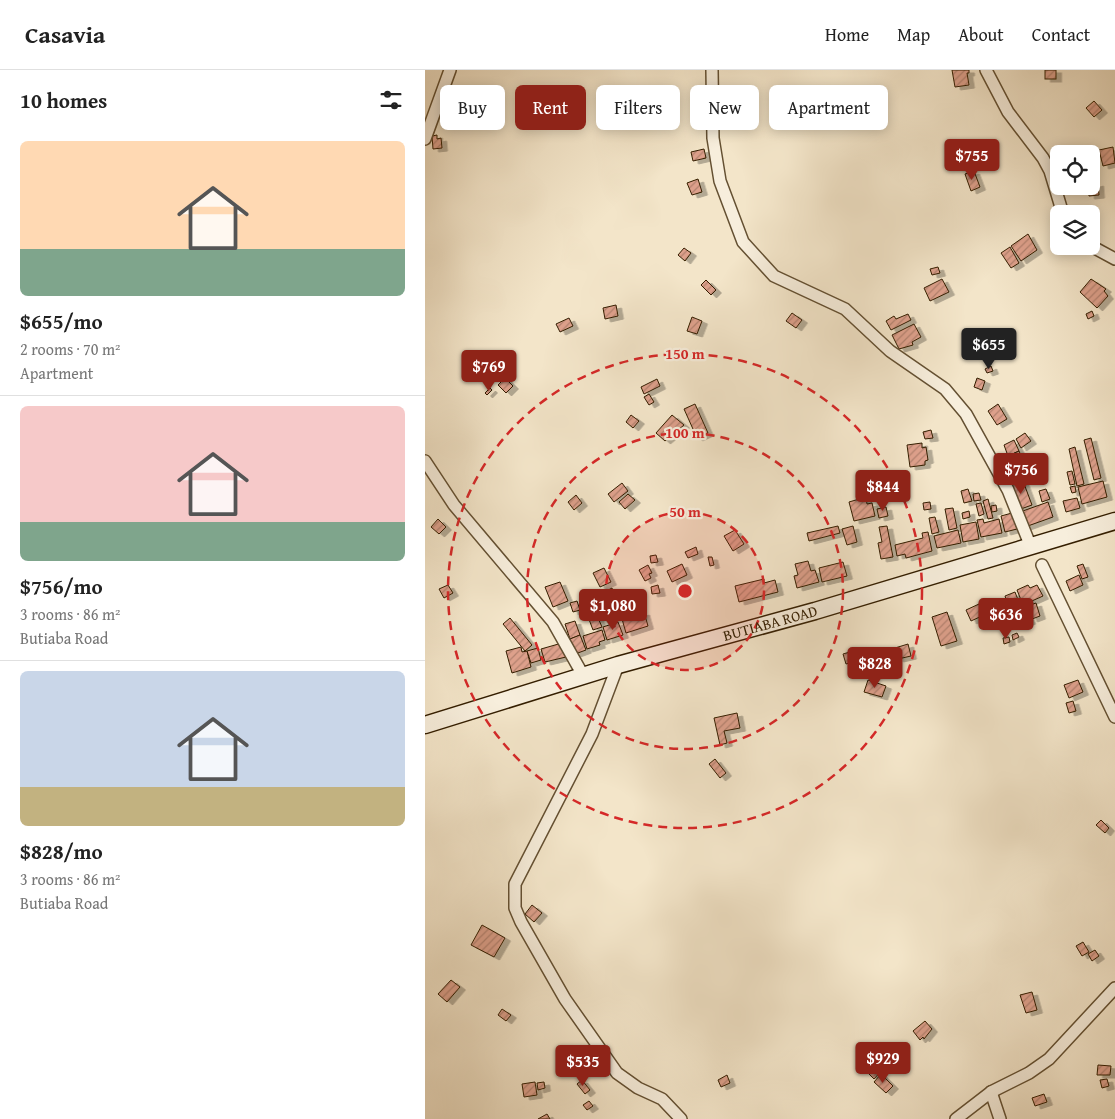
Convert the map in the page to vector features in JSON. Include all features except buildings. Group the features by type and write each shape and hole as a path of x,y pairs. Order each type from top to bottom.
{"main road":[{"name":"BUTIABA ROAD","path":"425,725 618,665 815,611 1115,521"}],"street":[{"path":"425,139 450,70"},
{"path":"712,70 713,138 720,182 743,242 774,276 845,309 891,352 945,389 966,414 1009,490 1031,547"},
{"path":"986,70 1008,112 1043,158 1050,172 1060,205"},
{"path":"1100,250 1115,258"},
{"path":"425,461 454,505 553,622 584,677"},
{"path":"1042,564 1115,717"},
{"path":"618,665 591,734 515,884 515,908 565,999 617,1073 638,1088 661,1099 681,1119"},
{"path":"956,1119 991,1092 1029,1073 1049,1059 1115,988"},
{"path":"991,1092 1000,1119"}]}
